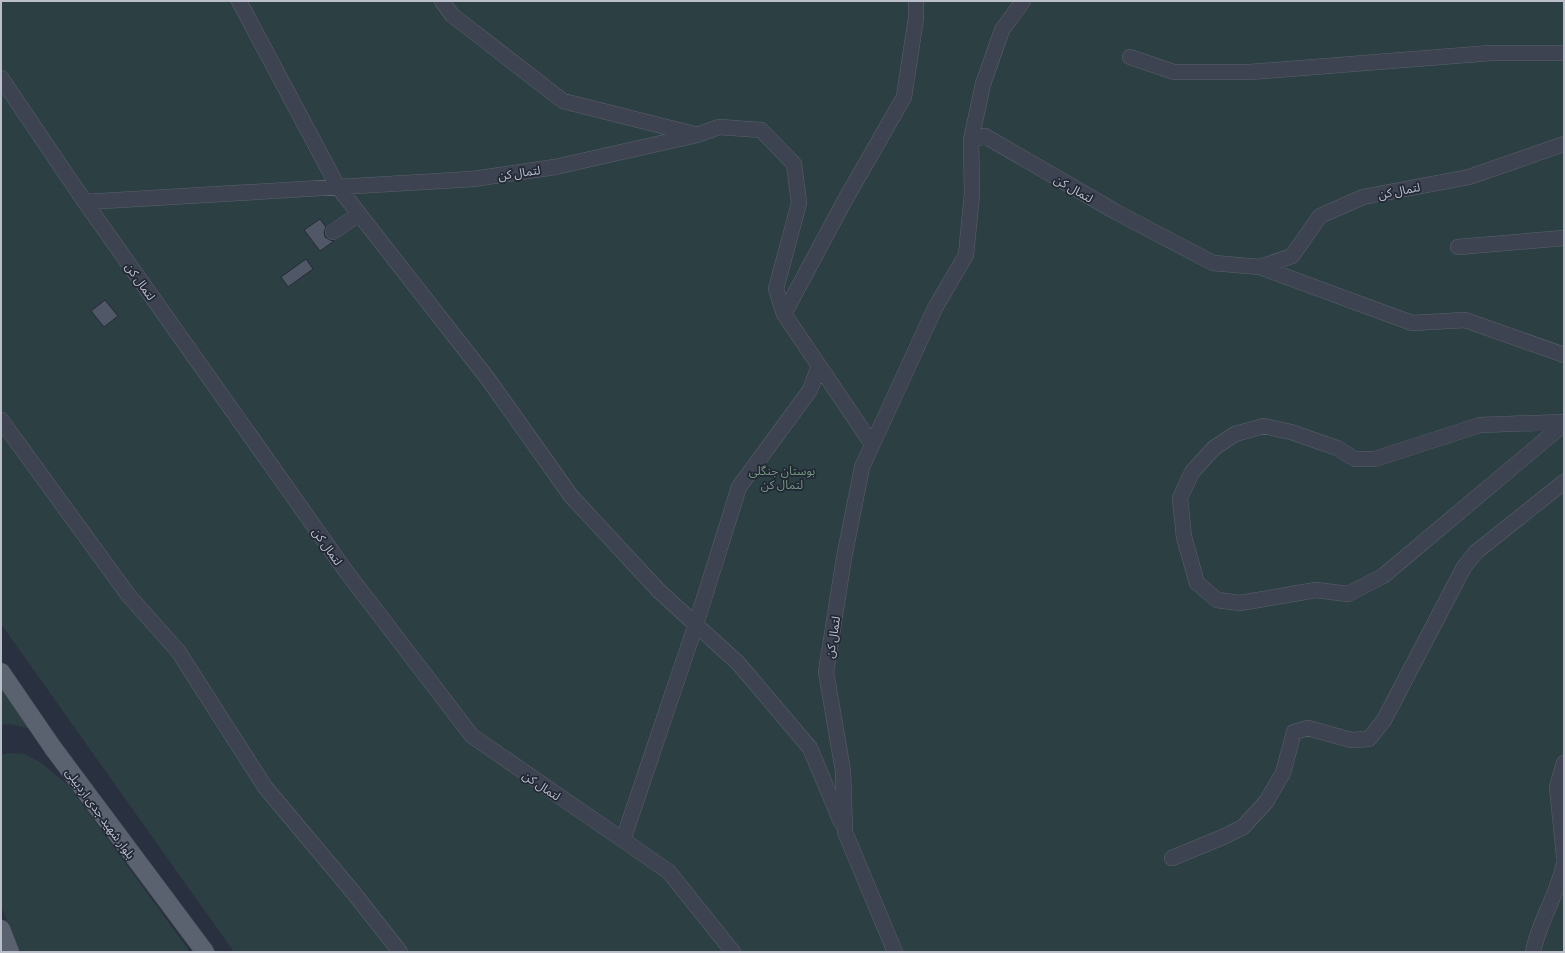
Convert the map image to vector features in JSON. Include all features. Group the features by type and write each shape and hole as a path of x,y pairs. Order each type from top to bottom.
{"main road":[{"name":"بلوار شهید جدی اردبیلی","path":"1,672 53,748 205,952"},
{"path":"1,929 10,952"}],"street":[{"name":"لتمال کن","path":"239,1 338,187 488,379 571,496 659,591 738,663 810,748 895,952"},
{"path":"442,1 452,15 563,101 697,134"},
{"path":"784,314 845,200 904,97 916,18 916,1"},
{"path":"971,140 983,84 1002,30 1023,1"},
{"path":"1130,57 1174,72 1250,72 1491,53 1564,53"},
{"name":"لتمال کن","path":"1,78 85,202 345,570 472,736 669,872 733,952"},
{"name":"لتمال کن","path":"85,202 473,179 555,167 697,134 719,127 761,130 794,164 799,203 776,289 784,314 872,444"},
{"name":"لتمال کن","path":"845,832 843,771 826,672 844,558 862,467 935,308 966,255 972,194 971,140 985,136 1116,212 1213,263 1260,267 1292,256 1320,216 1363,197 1469,177 1564,144"},
{"path":"333,232 359,214"},
{"path":"1458,247 1564,238"},
{"path":"1260,267 1412,324 1466,320 1564,355"},
{"path":"623,840 696,624 739,487 810,390 819,366"},
{"path":"1,420 129,596 178,652 265,787 353,892 400,952"},
{"path":"1564,423 1383,576 1348,594 1316,590 1240,603 1217,600 1197,583 1184,537 1180,498 1192,472 1214,448 1235,434 1264,426 1291,432 1337,448 1355,459 1375,459 1480,425 1564,423"},
{"path":"1172,858 1243,827 1266,802 1283,773 1294,732 1308,728 1351,740 1369,739 1384,720 1464,567 1476,552 1564,482"},
{"path":"1564,763 1557,788 1564,856"},
{"path":"1533,952 1536,935 1561,878 1564,863"}],"green space":[{"name":"بوستان جنگلی لتمال کن","path":"1,1 1564,1 1564,952 234,952 1,624"},
{"path":"1,689 32,729 10,724 1,725"},
{"path":"10,753 25,754 40,762 69,786 190,952 20,952 1,906 1,755"}],"building":[{"path":"320,219 326,227 324,232 325,237 334,241 320,251 304,230"},
{"path":"306,259 313,269 288,287 281,277"},
{"path":"105,300 118,316 104,327 91,311"}]}
